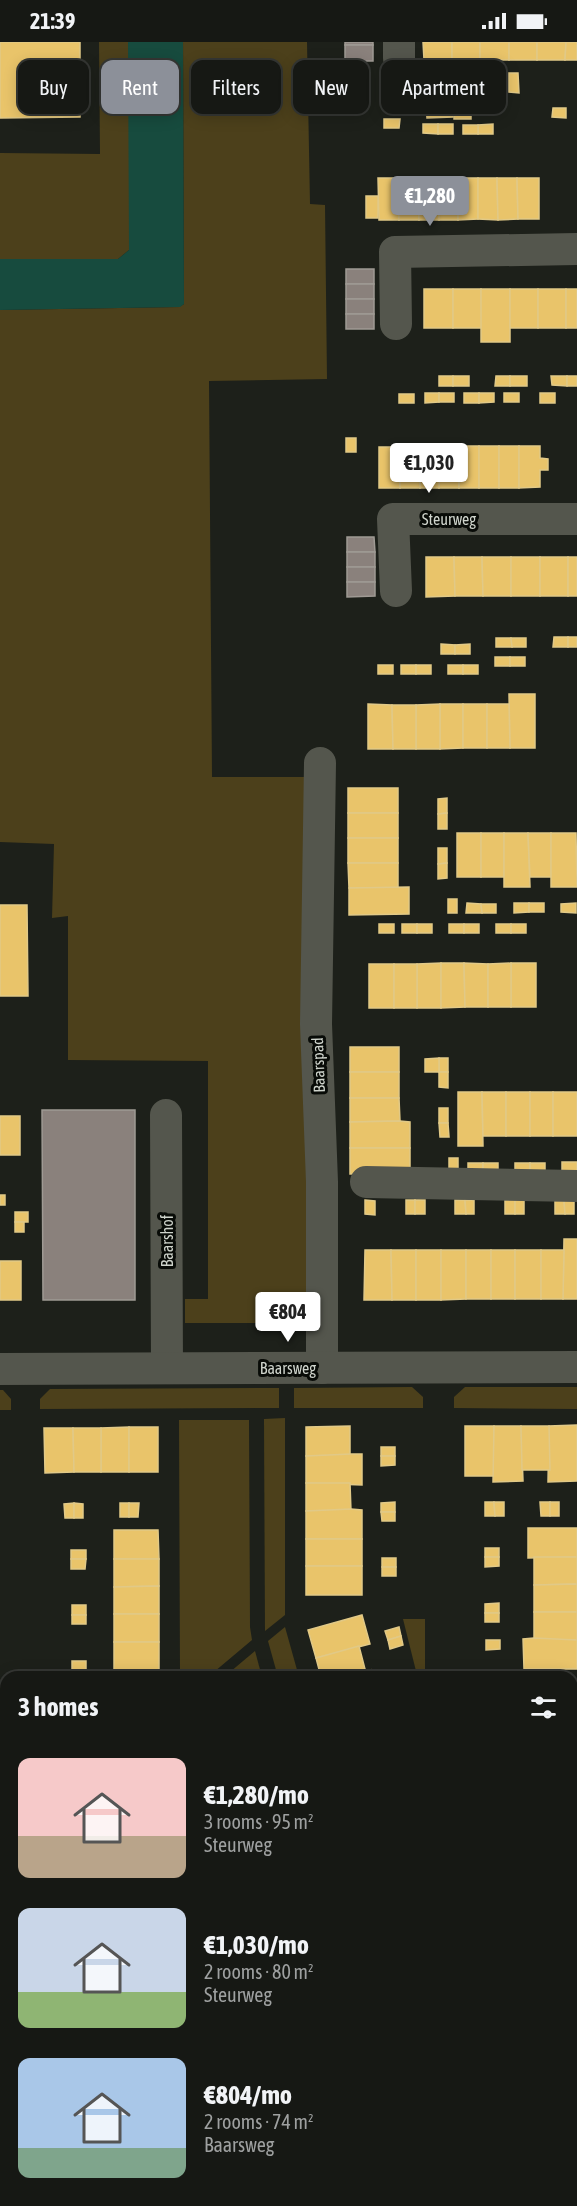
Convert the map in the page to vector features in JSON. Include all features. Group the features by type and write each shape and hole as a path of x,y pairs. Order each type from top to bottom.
{"street":[{"path":"396,324 395,252 577,249"},
{"name":"Steurweg","path":"396,591 393,519 577,519"},
{"name":"Baarspad","path":"321,763 316,1024 322,1182 322,1368"},
{"name":"Baarshof","path":"166,1114 167,1368"},
{"path":"366,1182 577,1186"},
{"name":"Baarsweg","path":"0,1369 577,1367"}],"shaded area":[{"path":"99,42 129,42 129,60 101,60 101,114 129,114 129,250 118,259 0,259 0,153 100,154"},
{"path":"128,42 183,42 184,304 180,307 0,310 0,259 118,259 129,250 128,114 179,114 179,60 128,60"},
{"path":"183,42 307,42 307,60 293,60 293,114 308,114 310,204 325,205 327,379 209,381 212,777 306,777 310,1323 185,1323 185,1299 208,1299 208,1061 68,1060 68,916 52,918 54,844 0,842 0,310 179,307 184,304"},
{"path":"412,1387 423,1397 423,1408 294,1408 294,1388"},
{"path":"465,1387 577,1387 577,1409 454,1408 454,1397"},
{"path":"279,1388 279,1408 40,1409 40,1399 50,1389"},
{"path":"0,1390 3,1390 11,1399 11,1410 0,1410"},
{"path":"285,1418 285,1615 265,1631 264,1419"},
{"path":"179,1420 249,1420 250,1627 252,1640 215,1671 180,1671"},
{"path":"403,1619 425,1619 425,1671 416,1671"},
{"path":"285,1627 297,1671 276,1671 268,1641"},
{"path":"255,1651 260,1671 231,1671"}],"building: Homes":[{"path":"0,42 80,42 80,60 18,60 18,114 80,114 80,117 0,118"},
{"path":"423,42 452,42 452,60 424,60"},
{"path":"452,42 480,42 480,60 452,60"},
{"path":"480,42 509,42 509,60 480,60"},
{"path":"509,42 537,42 537,60 509,60"},
{"path":"537,42 566,42 565,60 537,60"},
{"path":"566,42 577,42 577,60 565,60"},
{"path":"509,73 518,73 519,93 509,92"},
{"path":"553,108 566,108 566,118 552,117"},
{"path":"427,114 453,114 453,117 427,118"},
{"path":"454,114 471,114 471,119 454,119"},
{"path":"384,119 400,119 399,128 384,128"},
{"path":"423,124 438,124 438,134 423,133"},
{"path":"438,124 453,124 453,134 438,134"},
{"path":"493,124 493,134 478,134 478,125"},
{"path":"463,125 478,125 478,134 463,134"},
{"path":"378,178 398,178 399,220 379,220"},
{"path":"398,178 418,178 419,220 399,220"},
{"path":"418,178 438,178 439,220 419,220"},
{"path":"438,178 458,178 458,220 439,220"},
{"path":"458,178 478,178 478,219 458,220"},
{"path":"478,178 497,178 498,220 478,219"},
{"path":"497,178 517,178 518,219 498,220"},
{"path":"517,178 539,178 539,219 518,219"},
{"path":"366,196 378,196 378,218 366,218"},
{"path":"424,289 453,289 453,328 424,328"},
{"path":"453,289 481,289 482,328 453,328"},
{"path":"481,289 510,289 510,342 481,342"},
{"path":"510,289 538,289 538,328 510,328"},
{"path":"538,289 566,289 566,328 538,328"},
{"path":"566,289 577,289 577,328 566,328"},
{"path":"439,376 453,376 453,386 439,386"},
{"path":"453,376 469,376 469,386 453,386"},
{"path":"496,376 510,376 510,386 495,386"},
{"path":"510,376 527,376 527,386 510,386"},
{"path":"551,376 567,376 567,386 552,385"},
{"path":"567,376 577,376 577,386 567,386"},
{"path":"425,393 439,393 439,402 425,403"},
{"path":"439,393 454,393 454,402 439,402"},
{"path":"464,393 479,393 479,403 464,403"},
{"path":"479,393 494,393 494,402 479,403"},
{"path":"504,393 519,393 519,402 504,402"},
{"path":"540,393 555,393 555,403 540,403"},
{"path":"399,394 414,394 414,403 399,403"},
{"path":"346,438 356,438 356,452 346,452"},
{"path":"440,446 459,446 459,488 439,488"},
{"path":"440,446 439,488 420,488 420,447"},
{"path":"459,446 479,446 479,488 459,488"},
{"path":"479,446 499,446 499,488 479,488"},
{"path":"499,446 519,446 519,488 499,488"},
{"path":"519,446 540,446 540,458 548,459 548,470 540,470 540,487 519,488"},
{"path":"379,447 399,447 400,488 379,488"},
{"path":"399,447 420,447 420,488 400,488"},
{"path":"426,557 454,557 455,596 426,597"},
{"path":"454,557 482,557 483,596 455,596"},
{"path":"482,557 511,557 511,596 483,596"},
{"path":"511,557 540,557 540,596 511,596"},
{"path":"540,557 568,557 568,596 540,596"},
{"path":"568,557 577,557 577,596 568,596"},
{"path":"554,637 568,637 568,647 553,647"},
{"path":"568,637 577,637 577,647 568,647"},
{"path":"496,638 511,638 512,647 496,647"},
{"path":"511,638 526,638 526,647 512,647"},
{"path":"441,644 455,645 455,654 441,654"},
{"path":"470,644 470,654 455,654 455,645"},
{"path":"495,657 510,657 510,666 495,666"},
{"path":"510,657 525,657 525,666 510,666"},
{"path":"378,665 393,665 393,674 378,674"},
{"path":"401,665 416,665 416,674 401,674"},
{"path":"416,665 431,665 431,674 416,674"},
{"path":"448,665 463,665 463,674 448,674"},
{"path":"463,665 478,665 478,674 463,674"},
{"path":"509,694 535,694 535,748 510,748"},
{"path":"368,704 392,705 393,749 368,749"},
{"path":"440,704 463,704 463,748 440,749"},
{"path":"440,704 440,749 416,749 416,705"},
{"path":"463,704 487,704 487,748 463,748"},
{"path":"487,704 509,704 510,748 487,748"},
{"path":"392,705 416,705 416,749 393,749"},
{"path":"348,788 398,788 398,813 348,813"},
{"path":"447,798 447,813 438,814 438,799"},
{"path":"348,813 398,813 398,838 348,838"},
{"path":"447,813 447,829 438,829 438,814"},
{"path":"457,833 481,833 481,877 457,877"},
{"path":"481,833 504,833 504,877 481,877"},
{"path":"504,833 528,833 530,887 504,887"},
{"path":"528,833 551,833 551,877 530,877"},
{"path":"551,833 576,833 577,887 551,887"},
{"path":"348,838 398,838 398,863 348,863"},
{"path":"438,848 447,848 447,863 438,864"},
{"path":"348,863 398,863 398,888 349,888"},
{"path":"447,863 447,878 438,879 438,864"},
{"path":"409,887 409,914 349,915 349,888"},
{"path":"448,899 457,899 457,913 448,913"},
{"path":"467,903 481,904 482,913 466,913"},
{"path":"514,903 529,903 529,912 514,913"},
{"path":"529,903 544,903 544,912 529,912"},
{"path":"576,903 576,913 561,912 561,904"},
{"path":"481,904 496,904 496,913 482,913"},
{"path":"0,905 27,905 28,996 0,996"},
{"path":"379,924 394,924 394,933 379,933"},
{"path":"402,924 417,924 417,933 402,933"},
{"path":"417,924 432,924 432,933 417,933"},
{"path":"449,924 464,924 464,933 449,933"},
{"path":"464,924 479,924 479,933 464,933"},
{"path":"496,924 511,924 511,933 496,933"},
{"path":"511,924 526,924 526,933 511,933"},
{"path":"441,963 441,1008 417,1008 417,964"},
{"path":"441,963 464,963 465,1007 441,1008"},
{"path":"464,963 488,964 488,1007 465,1007"},
{"path":"511,963 536,963 536,1007 511,1007"},
{"path":"511,963 511,1007 488,1007 488,964"},
{"path":"369,964 394,964 394,1008 369,1008"},
{"path":"394,964 417,964 417,1008 394,1008"},
{"path":"350,1047 399,1047 399,1072 350,1072"},
{"path":"439,1058 448,1058 448,1072 439,1072"},
{"path":"439,1058 439,1072 425,1072 425,1059"},
{"path":"350,1072 399,1072 399,1098 350,1098"},
{"path":"439,1072 448,1072 448,1088 439,1087"},
{"path":"458,1092 482,1092 483,1146 458,1146"},
{"path":"482,1092 506,1092 506,1136 483,1136"},
{"path":"506,1092 530,1092 530,1136 506,1136"},
{"path":"530,1092 553,1092 553,1136 530,1136"},
{"path":"553,1092 577,1092 577,1136 553,1136"},
{"path":"350,1098 399,1098 400,1121 350,1122"},
{"path":"439,1108 448,1108 448,1123 439,1123"},
{"path":"0,1116 20,1116 20,1155 0,1155"},
{"path":"350,1122 410,1122 410,1148 350,1148"},
{"path":"439,1123 448,1123 449,1137 440,1137"},
{"path":"350,1148 410,1148 410,1173 350,1174"},
{"path":"449,1158 458,1158 458,1172 449,1172"},
{"path":"562,1162 577,1162 577,1171 562,1172"},
{"path":"468,1163 483,1163 483,1172 468,1172"},
{"path":"483,1163 498,1163 498,1172 483,1172"},
{"path":"515,1163 530,1163 530,1172 515,1172"},
{"path":"530,1163 545,1163 545,1172 530,1172"},
{"path":"0,1195 5,1195 5,1205 0,1205"},
{"path":"555,1199 564,1200 565,1214 555,1214"},
{"path":"574,1199 574,1214 565,1214 564,1200"},
{"path":"365,1200 375,1201 375,1215 365,1214"},
{"path":"406,1200 415,1200 415,1214 406,1214"},
{"path":"415,1200 425,1200 425,1214 415,1214"},
{"path":"455,1200 465,1200 466,1214 455,1214"},
{"path":"465,1200 474,1200 474,1214 466,1214"},
{"path":"505,1200 515,1200 515,1214 505,1214"},
{"path":"515,1200 524,1200 524,1214 515,1214"},
{"path":"15,1212 28,1212 28,1222 15,1222"},
{"path":"15,1222 24,1222 24,1232 15,1232"},
{"path":"564,1239 577,1239 577,1299 563,1299"},
{"path":"365,1250 391,1250 392,1300 364,1300"},
{"path":"391,1250 416,1250 416,1300 392,1300"},
{"path":"416,1250 441,1250 441,1300 416,1300"},
{"path":"441,1250 466,1250 466,1299 441,1300"},
{"path":"466,1250 491,1250 491,1299 466,1299"},
{"path":"491,1250 515,1250 515,1299 491,1299"},
{"path":"515,1250 541,1250 541,1299 515,1299"},
{"path":"541,1250 564,1250 563,1299 541,1299"},
{"path":"0,1261 21,1261 21,1300 0,1300"},
{"path":"577,1425 577,1481 548,1482 549,1426"},
{"path":"350,1426 350,1456 306,1456 306,1427"},
{"path":"465,1426 494,1426 494,1476 465,1476"},
{"path":"494,1426 521,1426 523,1481 493,1482"},
{"path":"521,1426 549,1426 550,1470 522,1470"},
{"path":"129,1427 129,1472 101,1472 101,1428"},
{"path":"129,1427 158,1427 158,1472 129,1472"},
{"path":"44,1428 73,1428 74,1472 45,1473"},
{"path":"73,1428 101,1428 101,1472 74,1472"},
{"path":"381,1447 395,1447 395,1456 381,1456"},
{"path":"362,1454 362,1485 306,1483 306,1456"},
{"path":"381,1456 395,1456 395,1465 381,1466"},
{"path":"306,1483 350,1483 351,1511 306,1511"},
{"path":"395,1502 395,1512 381,1512 381,1503"},
{"path":"485,1502 494,1502 495,1516 485,1516"},
{"path":"494,1502 504,1502 504,1516 495,1516"},
{"path":"540,1502 550,1502 550,1516 541,1516"},
{"path":"550,1502 559,1502 559,1516 550,1516"},
{"path":"74,1503 74,1518 65,1518 64,1504"},
{"path":"74,1503 83,1504 83,1518 74,1518"},
{"path":"120,1503 129,1503 129,1517 120,1517"},
{"path":"129,1503 139,1503 138,1517 129,1517"},
{"path":"362,1510 362,1539 306,1539 306,1511"},
{"path":"381,1512 395,1512 395,1521 382,1521"},
{"path":"528,1528 577,1528 577,1557 528,1558"},
{"path":"114,1530 158,1530 159,1559 114,1559"},
{"path":"306,1539 362,1539 362,1566 306,1566"},
{"path":"485,1548 499,1548 499,1557 485,1557"},
{"path":"71,1550 86,1550 86,1559 71,1559"},
{"path":"485,1557 499,1557 499,1566 485,1567"},
{"path":"534,1557 577,1557 577,1584 534,1585"},
{"path":"382,1558 396,1558 396,1567 382,1567"},
{"path":"71,1559 86,1559 85,1569 71,1569"},
{"path":"114,1559 159,1559 159,1586 114,1587"},
{"path":"306,1566 362,1566 362,1595 306,1595"},
{"path":"382,1567 396,1567 396,1576 382,1576"},
{"path":"577,1584 577,1612 534,1612 534,1585"},
{"path":"159,1586 159,1614 114,1614 114,1587"},
{"path":"499,1603 499,1613 485,1613 485,1604"},
{"path":"72,1605 86,1605 86,1615 72,1615"},
{"path":"534,1612 577,1612 577,1640 534,1640"},
{"path":"485,1613 499,1613 499,1622 485,1622"},
{"path":"114,1614 159,1614 159,1642 114,1642"},
{"path":"72,1615 86,1615 86,1624 72,1624"},
{"path":"362,1615 370,1644 316,1658 308,1630"},
{"path":"399,1627 401,1636 388,1640 385,1631"},
{"path":"401,1636 403,1645 390,1649 388,1640"},
{"path":"523,1639 577,1640 577,1669 524,1669"},
{"path":"486,1640 500,1640 500,1649 486,1650"},
{"path":"114,1642 159,1642 159,1670 114,1670"},
{"path":"359,1646 365,1671 319,1671 316,1658"},
{"path":"72,1661 86,1661 86,1670 72,1670"},
{"path":"114,1670 159,1670 159,1671"}],"building: Industry":[{"path":"345,42 373,42 373,45 345,45"},
{"path":"345,45 373,45 373,61 345,60"},
{"path":"346,269 374,269 374,284 346,284"},
{"path":"346,284 374,284 374,299 346,299"},
{"path":"346,299 374,299 374,314 346,314"},
{"path":"346,314 374,314 374,329 346,329"},
{"path":"347,537 374,537 375,552 347,552"},
{"path":"347,552 375,552 375,567 347,567"},
{"path":"347,567 375,567 375,582 347,582"},
{"path":"347,582 375,582 375,596 347,597"},
{"path":"42,1110 135,1110 135,1300 43,1300"}]}
